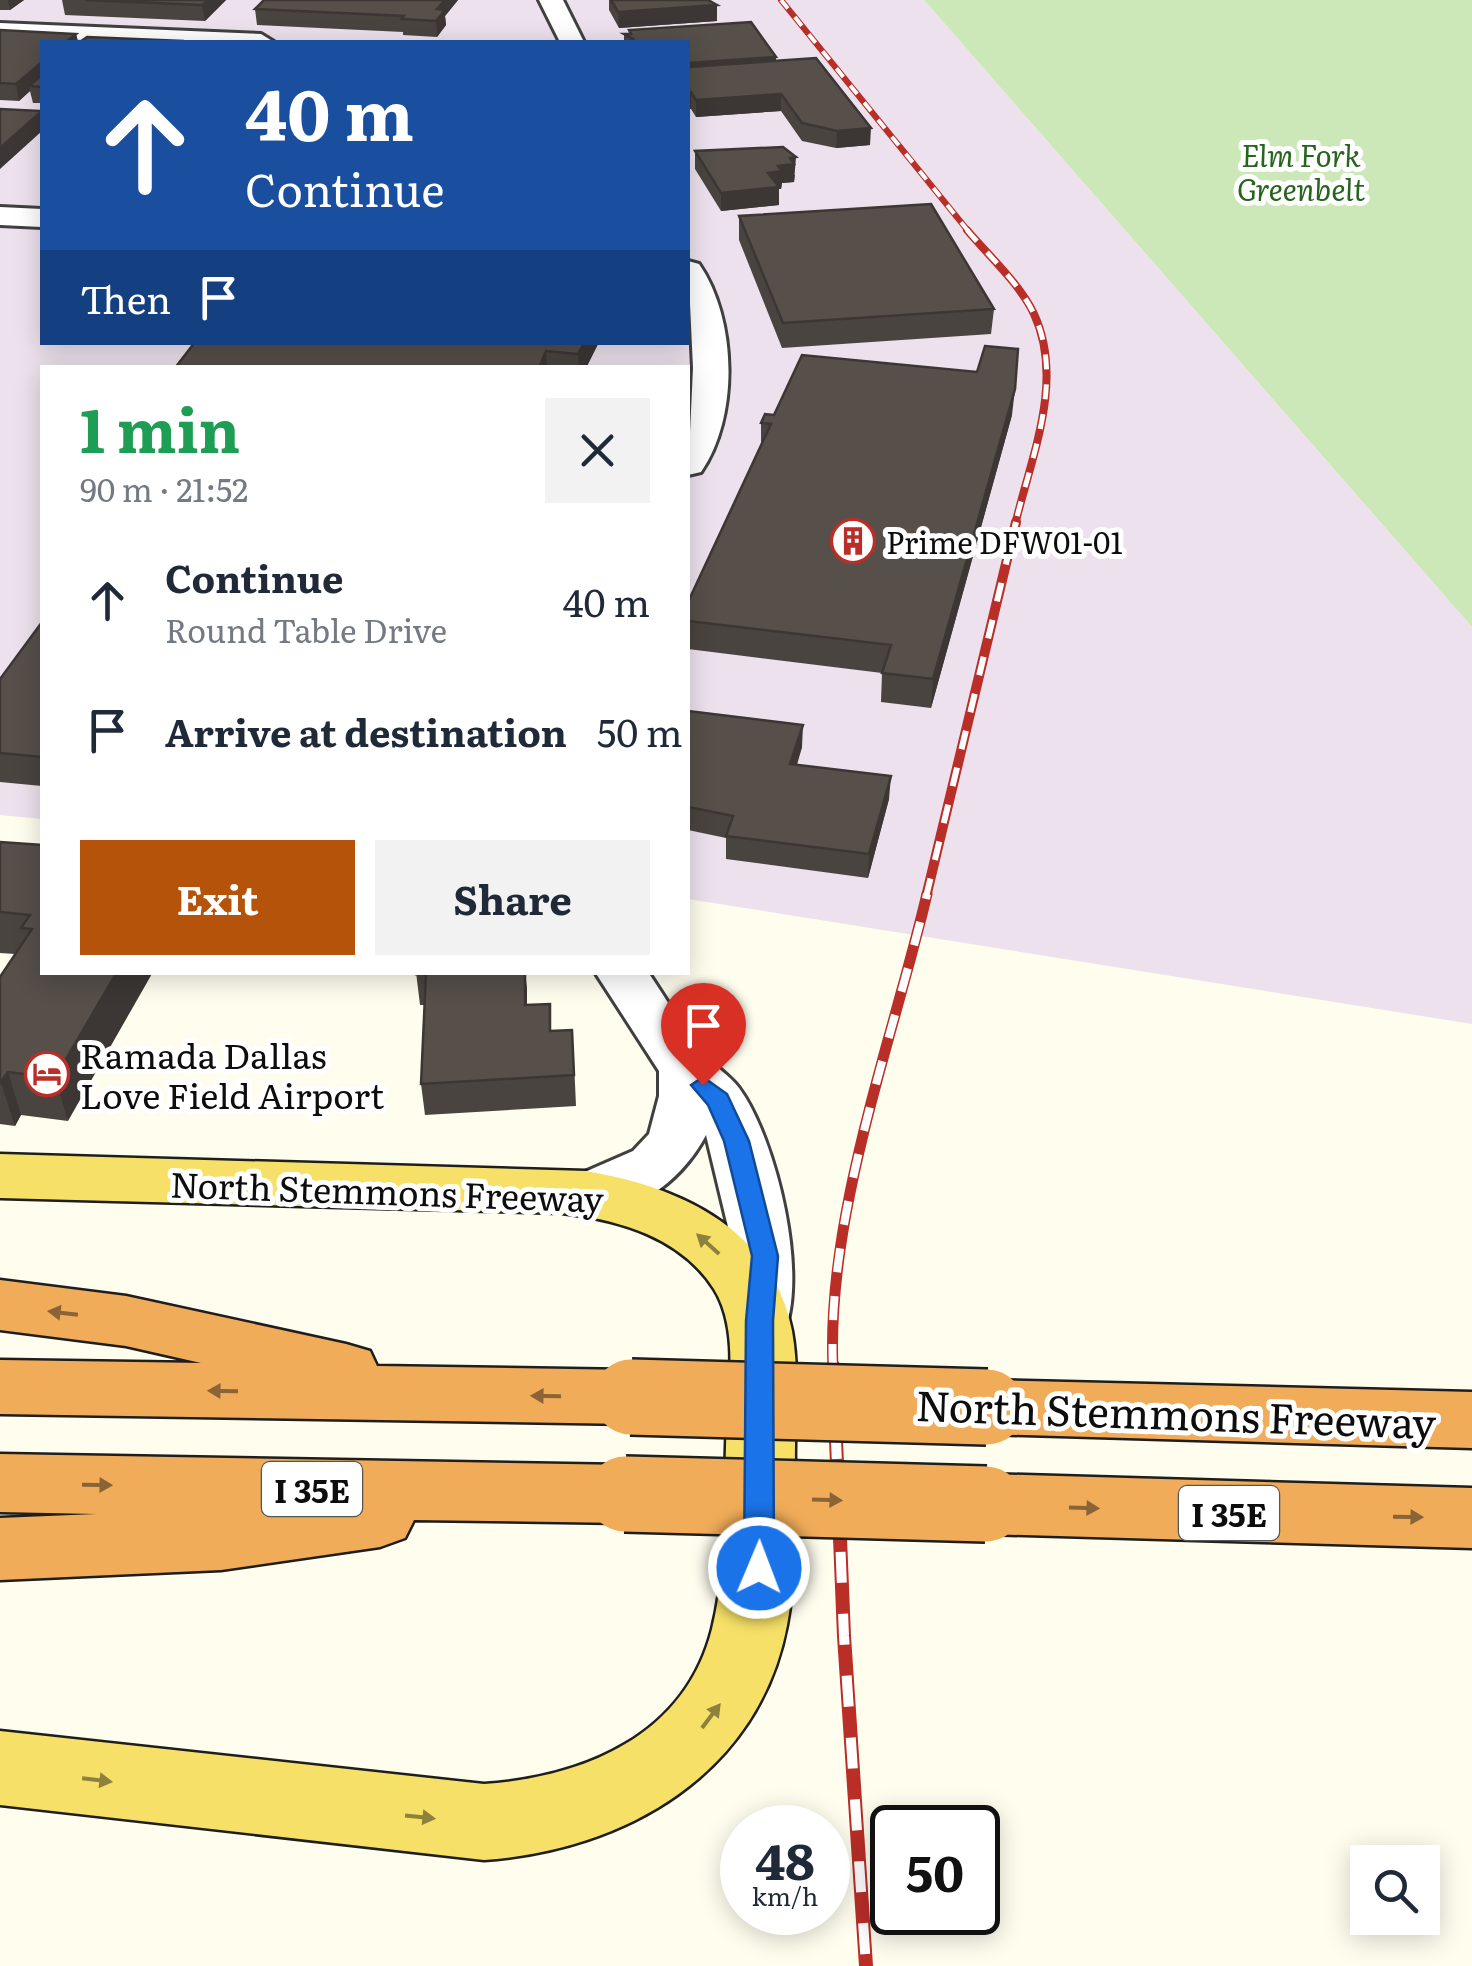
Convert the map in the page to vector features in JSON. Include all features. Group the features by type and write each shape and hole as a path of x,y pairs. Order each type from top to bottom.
{"highway":[{"path":"0,1305 126,1320 460,1395"},
{"name":"North Stemmons Freeway","path":"0,1387 631,1397 1472,1420"},
{"name":"I 35E","path":"0,1483 625,1494 1472,1518"},
{"path":"0,1549 221,1540 550,1493"}],"main road":[{"name":"North Stemmons Freeway","path":"0,1176 592,1193 640,1204 689,1227 735,1270 760,1321 759,1568 749,1634 736,1680 715,1714 671,1758 606,1800 563,1814 484,1822 0,1768"}],"street":[{"path":"551,0 571,40"},
{"path":"0,31 214,40"},
{"path":"0,216 40,218"},
{"path":"690,278 712,356 706,416 690,459"},
{"path":"623,975 687,1070 718,1100 748,1177 765,1256 760,1321"},
{"path":"592,1193 638,1176 676,1144 688,1106 687,1070"}],"shaded area":[{"path":"0,0 924,0 1472,627 1472,1024 690,899 690,365 40,365 40,819 0,815"}],"green space":[{"name":"Elm Fork Greenbelt","path":"924,0 1472,0 1472,627"}],"building":[{"path":"85,0 208,0 202,5"},
{"path":"264,0 445,0 437,9 445,10 436,21 255,9"},
{"path":"611,0 708,0 717,5 618,12"},
{"path":"751,22 776,57 690,63 690,40 634,40 624,34 631,34 629,30"},
{"path":"0,30 76,34 68,40 40,40 40,64 16,84 0,83"},
{"path":"87,37 160,40 83,40"},
{"path":"816,58 871,128 837,131 802,123 781,94 696,100 690,92 690,67"},
{"path":"0,109 40,111 40,113 0,148"},
{"path":"783,147 796,157 790,158 794,164 778,166 782,171 768,173 779,187 721,193 695,151"},
{"path":"931,204 994,309 783,323 739,216"},
{"path":"193,345 583,345 578,354 546,351 540,365 177,365"},
{"name":"Prime DFW01-01","path":"985,346 1018,349 1015,389 933,679 882,673 891,645 690,621 690,598 771,424 761,423 765,414 774,415 802,355 977,372"},
{"path":"40,625 40,757 0,753 0,679"},
{"path":"690,711 803,725 790,764 891,776 869,854 726,836 733,816 690,807"},
{"path":"0,842 40,845 40,975 115,975 55,1078 8,1072 0,1083 0,977 32,929 21,928 30,915 0,912"},
{"path":"426,975 525,975 525,1005 550,1004 550,1031 572,1030 574,1075 421,1084"}],"railway":[{"path":"781,0 969,232"},
{"path":"967,230 1021,292 1043,340 1046,392 1042,419 1015,525"},
{"path":"926,897 1016,522"},
{"path":"833,1367 834,1310 850,1191 927,894"},
{"path":"833,1367 844,1636 866,1966"}],"place":[{"name":"Prime DFW01-01","path":"853,541"},
{"name":"Ramada Dallas Love Field Airport","path":"47,1074"}],"route":[{"path":"703,1085 718,1100 736,1141 765,1256 760,1321 759,1568"}]}
